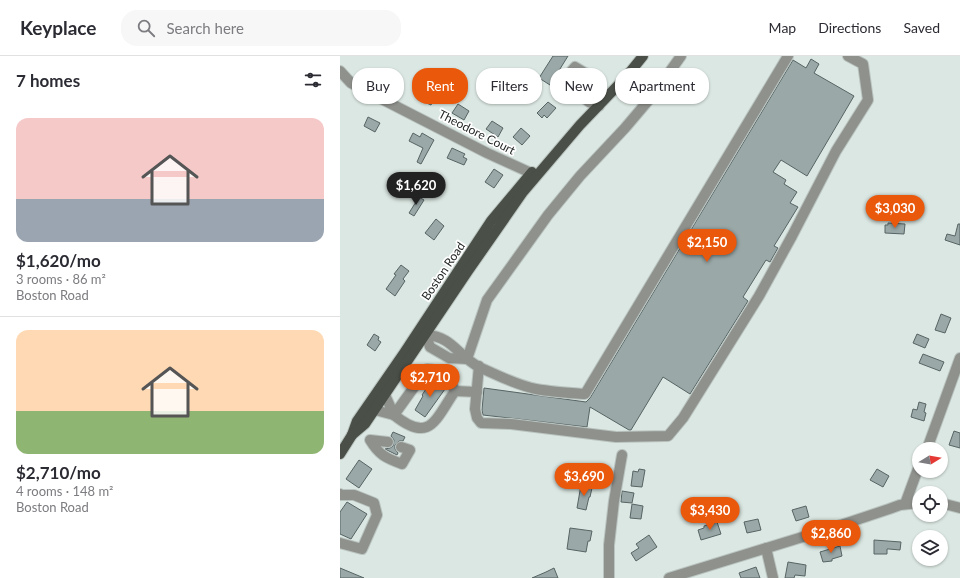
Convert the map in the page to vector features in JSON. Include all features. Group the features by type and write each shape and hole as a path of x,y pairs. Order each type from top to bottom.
{"main road":[{"name":"Boston Road","path":"356,433 357,421 423,332 508,212 536,176 626,77 643,56"},
{"name":"Boston Road","path":"340,454 365,424 385,395 491,221 530,173 554,149 573,134"}],"street":[{"path":"466,359 487,300 548,215 580,176 625,128 653,95 681,56"},
{"path":"423,332 430,348 449,358 466,359 515,383 536,389 585,394 788,56"},
{"path":"479,366 475,409 476,418 481,423 512,424 616,437 668,436 683,418 759,296 836,151 868,100 863,64 848,56"},
{"name":"Theodore Court","path":"340,71 352,83 475,147 530,173"},
{"path":"594,104 599,106"},
{"path":"930,442 960,358"},
{"path":"394,415 427,369 435,369 449,378 455,391"},
{"path":"455,391 477,392"},
{"path":"375,410 394,415 405,424 414,428 425,428 433,423 455,391"},
{"path":"385,395 394,415"},
{"path":"356,433 370,440 388,442"},
{"path":"370,440 376,450 384,457 402,464 410,450 401,447"},
{"path":"609,578 609,545 614,501 622,455"},
{"path":"905,504 915,478"},
{"path":"340,496 354,495 374,503 377,515 362,549 340,543"},
{"path":"669,578 905,504 912,504"},
{"path":"948,505 960,508"},
{"path":"766,548 773,578"}],"building":[{"path":"553,56 568,56 561,68 550,68 550,85 542,80 542,73"},
{"path":"811,59 819,64 814,73 854,96 807,176 781,160 773,172 786,180 784,184 797,192 790,203 798,207 774,246 778,248 770,262 766,260 743,297 748,301 690,394 663,377 631,430 590,407 587,427 483,415 484,388 586,402 590,398 793,60 806,68"},
{"path":"548,102 556,108 547,118 544,115 542,118 537,113"},
{"path":"458,104 469,111 464,120 452,113"},
{"path":"368,117 380,123 375,132 364,126"},
{"path":"492,121 503,128 498,137 486,129"},
{"path":"521,128 530,136 522,145 513,137"},
{"path":"413,133 420,137 422,133 434,140 421,164 417,162 423,148 409,141"},
{"path":"452,148 465,154 463,157 467,159 464,165 447,158"},
{"path":"494,169 503,175 494,188 485,182"},
{"path":"419,197 424,200 414,216 409,213"},
{"path":"436,219 444,226 434,240 425,233"},
{"path":"888,223 905,224 904,234 885,233 885,225 888,225"},
{"path":"958,224 960,224 960,245 945,240 947,234 955,236"},
{"path":"401,265 409,271 403,279 405,281 395,296 386,289"},
{"path":"941,314 951,318 945,333 935,330"},
{"path":"374,334 379,337 378,340 381,342 375,351 367,345"},
{"path":"917,334 929,339 925,348 913,343"},
{"path":"923,354 944,362 940,371 919,363"},
{"path":"432,380 445,389 425,417 415,410 423,396 422,395"},
{"path":"919,402 926,404 924,421 911,417 913,409 917,410"},
{"path":"954,431 960,433 960,448 949,445"},
{"path":"393,432 405,437 403,441 399,441 395,445 395,449 398,453 397,455 385,449 393,446 394,440 391,436"},
{"path":"359,460 372,469 359,488 346,479"},
{"path":"639,469 645,470 642,487 631,486 633,471 638,472"},
{"path":"877,469 889,476 883,487 870,480"},
{"path":"581,485 592,488 586,510 577,508"},
{"path":"622,491 634,493 632,503 621,502"},
{"path":"347,502 367,514 351,539 340,534 340,512"},
{"path":"632,504 643,506 641,519 630,518"},
{"path":"806,506 809,517 796,521 792,510"},
{"path":"758,519 761,530 747,533 744,522"},
{"path":"717,522 721,534 701,540 698,530 704,528 704,526"},
{"path":"570,528 592,531 586,552 567,549"},
{"path":"649,535 657,547 636,561 631,553 639,548 636,544"},
{"path":"874,540 901,542 900,550 887,549 887,554 874,554"},
{"path":"840,546 842,556 832,559 832,561 823,562 820,552"},
{"path":"788,562 806,565 805,576 795,575 794,578 785,578"},
{"path":"756,567 760,578 741,578 739,573"},
{"path":"340,568 364,578 340,578"},
{"path":"554,568 558,578 532,578 546,572"}]}
